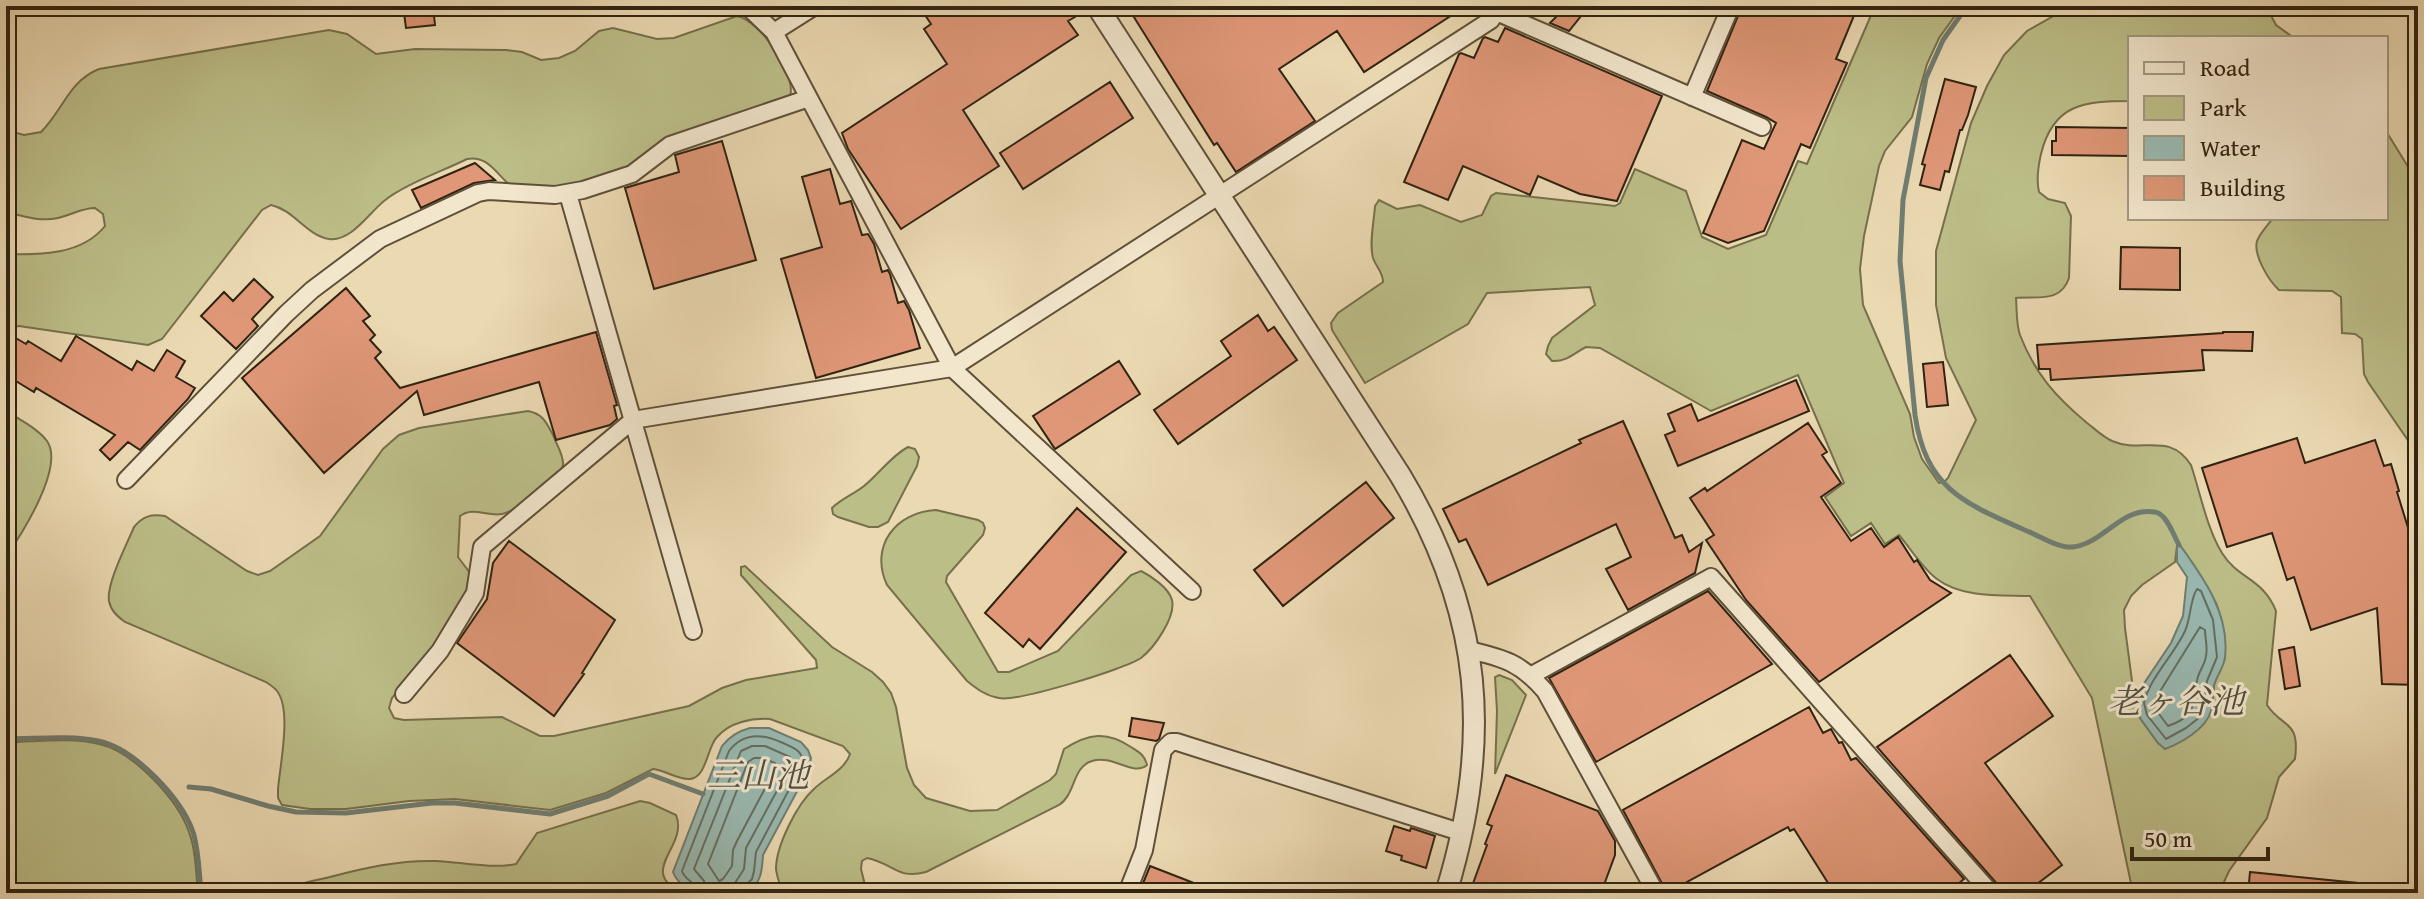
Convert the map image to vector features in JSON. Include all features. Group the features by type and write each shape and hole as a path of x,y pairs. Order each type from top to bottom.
{"street":[{"path":"747,6 774,32 952,368 1192,591"},
{"path":"774,32 815,6"},
{"path":"1097,6 1420,508 1450,577 1469,650 1475,742 1463,833 1446,893"},
{"path":"1692,97 1731,6"},
{"path":"404,694 440,651 475,593 482,547 633,420 952,368 1491,20 1493,8 1762,127"},
{"path":"126,480 298,301 380,239 478,193 568,194 632,174 670,145 809,98"},
{"path":"568,194 693,631"},
{"path":"1532,675 1711,577 1991,893"},
{"path":"1469,650 1515,664 1532,675 1545,691 1656,893"},
{"path":"1127,893 1144,850 1163,750 1171,742 1463,833"}],"green space":[{"path":"1875,6 1962,6 1939,38 1927,64 1912,117 1885,151 1879,166 1860,269 1863,305 1910,414 1922,459 1939,483 1944,482 1976,420 1946,358 1936,305 1936,251 1971,123 2004,55 2027,31 2059,13 2086,6 2132,6 2172,12 2199,6 2266,6 2276,25 2291,36 2128,36 2128,101 2098,102 2062,115 2046,137 2041,154 2039,192 2048,199 2065,203 2071,216 2069,278 2054,295 2016,298 2020,335 2032,362 2056,394 2109,439 2123,444 2164,446 2183,455 2191,465 2208,522 2222,553 2228,562 2264,592 2276,611 2267,705 2293,731 2295,759 2279,777 2267,818 2229,871 2219,893 2133,893 2092,698 2030,596 1982,594 1947,585 1926,569 1899,535 1885,544 1871,523 1851,536 1825,497 1844,483 1798,375 1711,411 1600,348 1586,347 1566,359 1552,361 1546,354 1552,338 1595,305 1590,287 1487,293 1468,324 1365,383 1332,330 1331,323 1338,313 1383,282 1371,246 1375,206 1379,200 1397,209 1420,205 1461,222 1482,215 1491,196 1496,193 1615,206 1620,203 1635,169 1686,191 1702,237 1728,249 1766,235 1798,161 1807,164","holes":["2177,546 2216,603 2221,618 2225,658 2214,683 2212,710 2158,743 2140,718 2135,704 2124,610 2131,596 2175,562"]},
{"path":"737,16 756,28 775,50 788,76 790,97 629,169 567,188 511,186 491,166 481,160 467,159 392,195 359,226 337,239 321,237 287,212 271,205 262,210 162,339 148,345 19,326 6,334 6,254 46,253 73,248 96,236 105,226 103,214 95,208 51,219 6,212 6,130 24,135 41,132 73,88 99,69 329,30 347,34 376,54 415,49 506,50 522,52 541,60 559,58 575,51 599,31 613,28 657,39 674,38"},
{"path":"2388,134 2418,183 2418,455 2364,374 2362,339 2355,334 2342,333 2341,297 2332,291 2279,290 2257,253 2260,235 2271,220 2388,220"},
{"path":"6,411 38,432 47,441 51,453 46,483 39,500 6,557"},
{"path":"528,411 541,416 546,422 561,453 563,465 546,485 508,512 496,515 470,512 460,516 458,557 470,573 469,591 434,647 392,698 389,708 394,718 502,717 540,736 554,736 689,706 722,688 746,680 817,668 816,660 741,575 741,567 745,566 832,647 883,682 896,707 907,768 914,785 926,798 970,811 997,810 1050,780 1056,774 1064,749 1090,737 1114,738 1141,754 1147,765 1135,768 1107,760 1092,761 1081,769 1069,794 1059,805 926,872 908,874 867,858 862,861 861,869 867,893 783,893 776,869 789,826 807,796 839,769 850,754 843,746 770,719 742,722 722,732 696,777 685,779 653,769 606,793 550,810 455,799 346,809 282,805 278,789 284,711 276,690 266,682 125,622 111,608 111,585 134,527 148,517 165,516 247,571 258,575 270,571 320,536 383,449 399,435 419,428"},
{"path":"908,447 915,449 919,457 917,466 888,522 869,527 833,514 832,508 864,486"},
{"path":"936,510 978,520 985,528 983,535 947,576 946,582 998,672 1009,672 1058,651 1131,575 1141,571 1167,591 1172,600 1171,615 1158,640 1141,658 1131,663 1071,684 1027,695 999,698 986,694 967,681 887,585 882,571 884,545 898,524 922,512"},
{"path":"1499,675 1512,680 1526,695 1495,774 1495,677"},
{"path":"6,742 88,742 112,748 140,766 165,792 189,832 198,893 6,893"},
{"path":"640,801 676,815 676,837 663,867 663,876 682,893 276,893 309,882 395,863 516,864 537,833"}],"water":[{"name":"老ヶ谷池","path":"2180,545 2206,583 2219,611 2225,657 2215,682 2208,718 2192,734 2165,749 2140,718 2135,704 2137,694 2171,643 2183,616 2187,577 2177,562 2177,546"},
{"name":"三山池","path":"750,728 769,728 801,742 811,758 809,769 763,855 756,885 748,893 695,891 678,881 673,872 722,746 734,734"}],"building":[{"path":"403,6 433,6 435,25 406,28"},
{"path":"919,6 1068,6 1075,17 1068,21 1078,35 963,110 999,166 901,229 848,149 842,133 947,64 924,29 931,24"},
{"path":"1127,6 1466,6 1364,72 1337,31 1279,69 1315,121 1236,172 1217,143 1214,145"},
{"path":"1567,6 1589,6 1569,31 1550,23"},
{"path":"1742,6 1858,6 1836,59 1847,63 1810,148 1801,144 1764,231 1728,243 1703,233 1742,140 1764,149 1776,123 1707,91"},
{"path":"1505,28 1662,96 1617,201 1580,194 1538,176 1530,195 1463,166 1448,200 1404,182 1459,54 1474,58 1483,38 1498,42"},
{"path":"1945,79 1976,87 1949,172 1945,171 1940,190 1920,185 1925,165 1922,164"},
{"path":"1110,82 1133,118 1023,189 1000,153"},
{"path":"2056,127 2128,128 2128,156 2052,155 2052,141 2056,141"},
{"path":"722,141 756,260 654,289 625,188 679,172 675,155"},
{"path":"475,163 495,180 474,183 421,208 412,190"},
{"path":"830,169 840,204 851,201 862,235 868,234 882,272 888,270 890,274 898,303 904,301 909,310 920,348 816,378 781,259 822,247 802,177"},
{"path":"2121,247 2180,248 2180,290 2120,289"},
{"path":"254,279 273,297 252,319 258,326 236,349 201,316 224,292 233,301"},
{"path":"346,288 370,316 363,321 375,335 370,340 381,352 375,358 400,388 596,332 617,405 614,406 617,419 610,425 556,440 539,382 424,415 417,391 324,473 242,378"},
{"path":"1258,315 1268,331 1274,327 1297,360 1178,444 1154,410 1231,356 1221,341"},
{"path":"2253,332 2252,351 2202,350 2204,370 2051,380 2050,369 2039,369 2037,345"},
{"path":"76,336 132,370 137,361 154,371 167,350 185,361 176,377 195,388 140,450 128,442 110,460 100,450 115,435 36,388 34,392 6,375 6,351 14,337 26,344 28,341 61,361"},
{"path":"1119,361 1140,394 1055,449 1033,416"},
{"path":"1943,362 1948,405 1927,407 1923,364"},
{"path":"1796,380 1809,411 1678,466 1665,435 1675,431 1668,414 1691,404 1698,421"},
{"path":"1623,421 1675,538 1682,535 1689,552 1702,543 1695,573 1628,610 1606,569 1631,557 1616,524 1488,585 1466,539 1459,542 1443,509"},
{"path":"1808,423 1827,452 1822,455 1841,483 1821,497 1851,541 1871,528 1884,547 1898,537 1930,580 1951,593 1819,682 1746,600 1706,540 1714,535 1690,498 1705,488 1707,491"},
{"path":"2297,438 2305,463 2375,440 2384,466 2391,464 2414,547 2418,546 2418,685 2382,684 2377,608 2311,630 2294,577 2287,580 2272,533 2227,547 2202,468"},
{"path":"1366,482 1394,518 1283,606 1254,570"},
{"path":"1077,508 1126,552 1040,649 1029,639 1023,647 985,613"},
{"path":"509,541 615,620 584,674 554,716 457,643 487,599 493,563"},
{"path":"1708,591 1772,664 1596,762 1549,678"},
{"path":"2294,647 2300,686 2285,689 2279,650"},
{"path":"2010,655 2053,716 1985,763 2062,865 2025,893 2002,893 1877,747"},
{"path":"1809,707 1823,733 1831,729 1851,760 1856,758 1964,879 1947,893 1812,893 1828,883 1794,829 1790,831 1788,827 1667,893 1623,810"},
{"path":"1132,718 1164,723 1159,739 1129,736"},
{"path":"1506,775 1598,811 1615,841 1615,855 1601,893 1482,893 1471,889 1492,826 1487,824"},
{"path":"1394,826 1435,836 1426,868 1401,860 1402,856 1386,851"},
{"path":"1150,866 1217,892 1217,893 1139,893"},
{"path":"2250,872 2358,883 2358,893 2248,893"}],"waterway":[{"path":"1967,6 1943,40 1926,78 1903,200 1900,261 1920,440 1939,477 1967,502 2055,544 2067,547 2083,544 2132,515 2155,512 2163,516 2179,545"},
{"path":"6,739 98,741 126,753 141,764 167,790 187,819 196,847 201,893"},
{"path":"189,787 211,789 296,812 346,813 455,803 550,814 608,796 649,774 703,794"}]}
